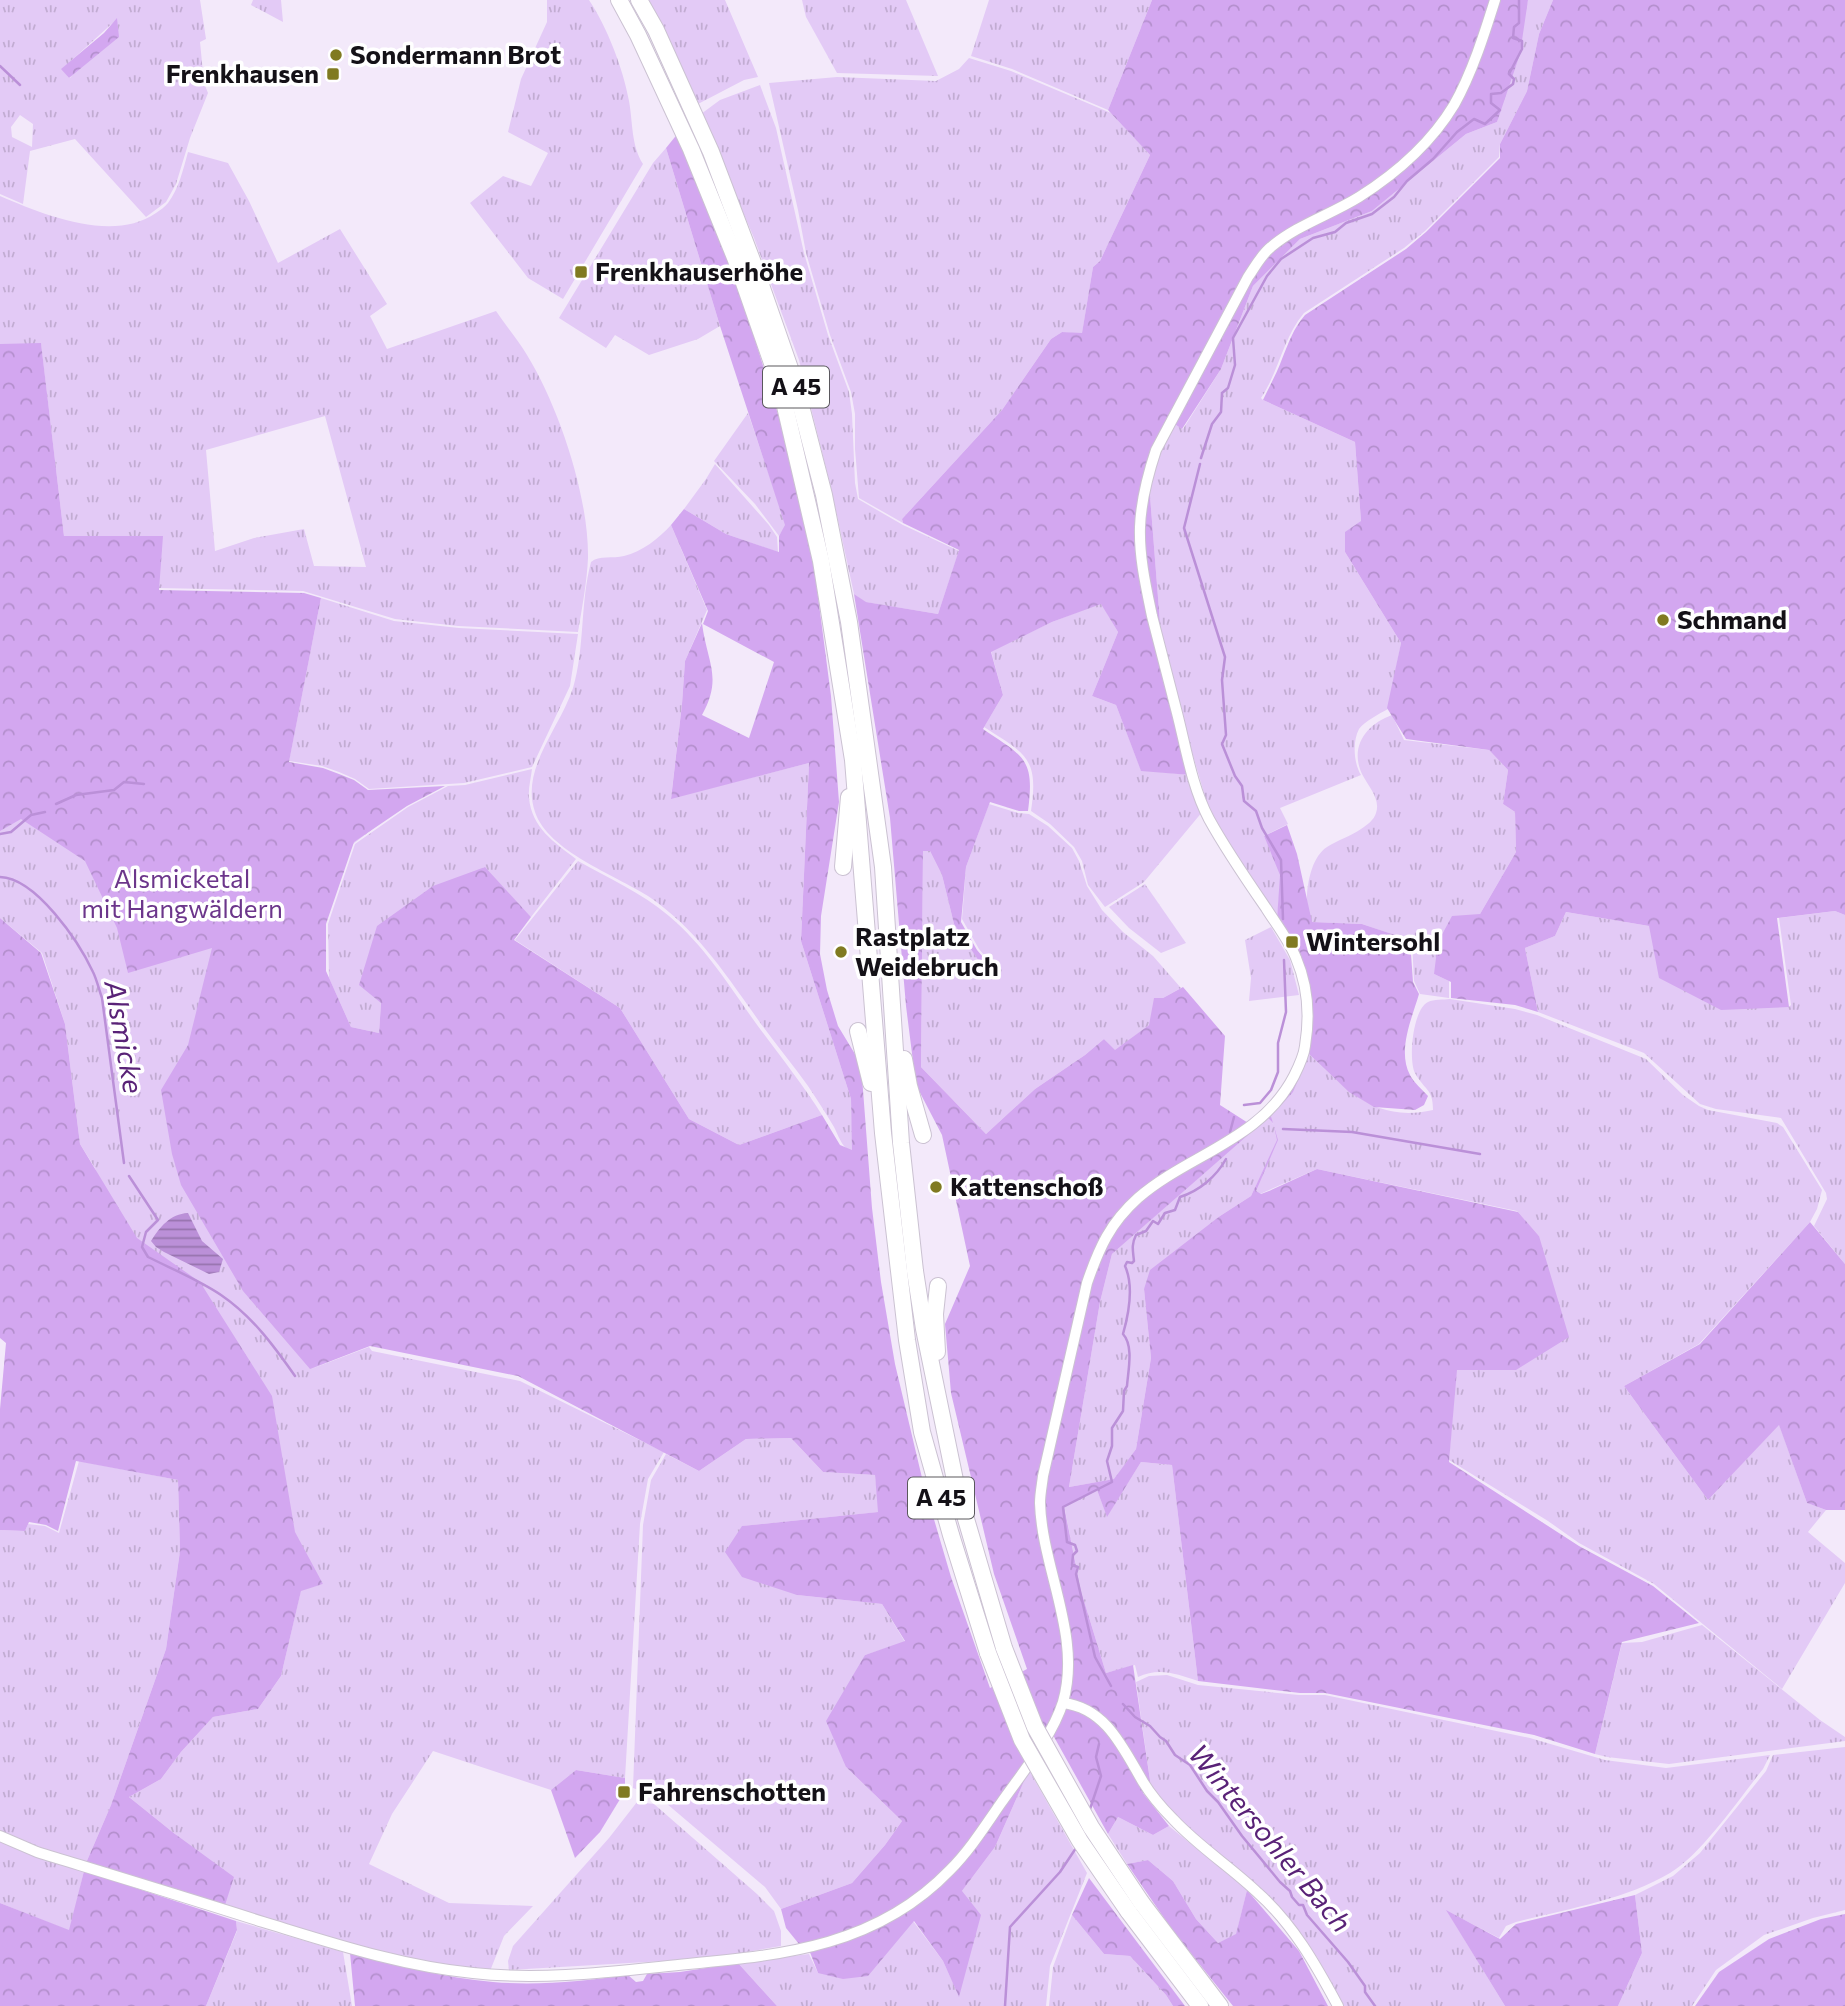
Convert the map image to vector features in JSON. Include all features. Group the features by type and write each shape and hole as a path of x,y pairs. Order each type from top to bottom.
{"highway":[{"name":"A 45","path":"619,0 691,149 736,260 780,389 821,561 853,760 883,1133 907,1340 922,1432 951,1535 996,1651 1035,1727 1135,1906 1200,2006"},
{"name":"A 45","path":"639,0 656,30 710,152 755,268 794,383 821,483 849,622 883,867 898,1092 915,1270 934,1385 996,1651"},
{"path":"843,867 853,760"},
{"path":"894,1016 923,1135"},
{"path":"858,1031 871,1080 873,1105 883,1133"},
{"path":"934,1385 938,1367 935,1314 938,1286"},
{"name":"A 45","path":"1135,1906 1220,2006"}],"street":[{"path":"0,1836 37,1852 348,1948 421,1966 475,1974 548,1975 730,1960 804,1949 849,1936 884,1922 915,1901 950,1870 971,1846 1046,1737 1063,1703 1068,1648 1040,1503 1049,1449 1096,1254 1115,1222 1139,1197 1231,1140 1264,1115 1287,1088 1305,1049 1307,999 1296,956 1224,846 1207,816 1193,775 1146,586 1140,540 1149,471 1156,450 1259,260 1269,248 1294,232 1369,190 1401,167 1422,147 1454,104 1495,0"},
{"path":"1063,1703 1095,1714 1106,1723 1149,1790 1173,1820 1260,1894 1280,1916 1306,1949 1338,2006"}],"green space":[{"path":"0,0 200,0 206,39 200,42 204,83 208,93 176,184 166,202 146,217 75,139 30,151 23,204 0,194","holes":["117,19 70,78 69,78 62,69","20,115 33,124 32,147 12,137 11,127"]},
{"path":"253,0 281,0 283,22 251,5"},
{"path":"547,0 589,0 596,11 614,48 623,75 634,142 643,164 563,299 528,278 470,203 503,176 531,186 548,153 508,132 521,79 547,22"},
{"path":"649,0 725,0 758,77 744,80 698,104"},
{"path":"802,0 906,0 938,76 837,73 806,17"},
{"path":"989,0 1152,0 1108,110 1012,69 971,56"},
{"name":"Alsmicketal mit Hangwäldern","path":"1152,0 1528,0 1520,54 1497,122 1466,134 1372,211 1300,239 1253,286 1221,369 1182,429 1167,419 1149,483 1163,661 1190,775 1141,771 1116,705 1092,696 1118,632 1101,604 1052,622 991,652 1003,695 983,729 1017,753 1028,769 1028,811 990,802 966,867 961,922 977,950 994,970 991,979 954,924 942,875 930,851 923,851 921,1067 986,1134 1035,1089 1104,1039 1115,1050 1149,1025 1154,998 1163,998 1183,987 1225,1036 1220,1105 1256,1128 1112,1254 1100,1302 1069,1487 1114,1479 1136,1449 1151,1358 1144,1289 1150,1270 1220,1216 1251,1196 1277,1140 1273,1123 1267,1117 1308,1051 1312,999 1299,957 1277,919 1280,875 1264,836 1287,825 1297,854 1312,922 1362,924 1410,940 1413,982 1419,994 1405,1045 1406,1066 1428,1096 1424,1105 1415,1110 1374,1107 1349,1092 1309,1054 1293,1092 1271,1116 1278,1140 1256,1191 1261,1194 1317,1169 1518,1212 1539,1236 1569,1337 1516,1370 1457,1370 1449,1462 1579,1546 1653,1586 1699,1623 1622,1642 1595,1754 1534,1735 1325,1693 1300,1693 1198,1681 1172,1465 1141,1462 1107,1517 1097,1490 1064,1506 1081,1591 1106,1673 1133,1665 1151,1787 1143,1793 1169,1826 1153,1835 1118,1817 1108,1834 1053,1735 1029,1770 995,1847 962,1891 981,1915 959,1997 943,1961 914,1921 868,1976 843,1979 818,1973 806,1942 799,1944 786,1928 781,1909 852,1883 902,1821 846,1767 826,1721 865,1655 905,1641 882,1604 797,1595 742,1577 725,1552 742,1526 878,1512 875,1475 823,1472 791,1438 746,1439 699,1471 518,1376 370,1346 310,1369 243,1291 181,1185 172,1154 161,1090 188,1045 212,948 128,973 117,928 85,861 21,819 0,831 0,344 41,343 64,536 163,536 159,590 304,593 321,598 289,762 323,768 354,780 368,790 445,786 407,806 354,842 326,924 326,971 351,1027 379,1033 381,1003 359,985 377,926 433,886 485,867 531,917 514,940 620,1008 689,1119 739,1145 822,1115 840,1145 852,1150 851,1099 801,941 809,763 671,799 685,661 702,623 713,680 702,715 749,738 774,662 703,624 708,611 671,525 684,509 726,534 779,552 779,536 785,525 666,148 679,132 731,262 786,440 814,566 831,696 839,802 821,916 820,954 838,1026 861,1064 872,1208 895,1364 923,1482 951,1577 990,1688 1027,1669 994,1574 951,1393 945,1324 970,1266 942,1135 916,1085 906,1006 890,818 854,594 866,602 938,614 959,550 903,523 902,519 1002,410 1051,339 1062,332 1082,333 1093,267 1100,261 1150,155 1108,110"},
{"path":"1528,0 1553,0 1539,34 1527,91 1500,144 1499,157 1425,231 1404,248 1304,313 1291,333 1261,398 1355,442 1361,521 1345,552 1401,643 1388,709 1365,723 1359,729 1355,740 1357,765 1361,775 1280,808 1288,824 1264,836 1281,875 1277,919 1227,846 1208,807 1162,649 1149,483 1174,424 1183,429 1221,369 1253,286 1300,239 1372,211 1466,134 1497,122"},
{"path":"1553,0 1845,0 1845,915 1835,911 1777,918 1789,1007 1721,1010 1659,978 1649,926 1566,912 1555,936 1525,948 1538,1012 1515,1005 1451,998 1451,982 1434,974 1438,942 1452,916 1480,914 1516,852 1515,812 1503,804 1508,770 1489,750 1406,739 1387,708 1401,643 1345,552 1345,532 1361,521 1355,442 1263,400 1297,325 1305,315 1406,249 1500,158 1500,144 1527,91 1539,34"},
{"path":"117,18 119,37 69,78 61,69 104,33"},
{"path":"969,58 1011,71 1111,113 1150,155 1100,261 1093,267 1082,334 1062,332 1051,339 1002,410 902,519 903,523 859,498 855,414 851,392 830,335 806,253 769,83 837,77 936,81 959,69"},
{"path":"760,85 776,128 804,253 828,335 849,392 858,499 903,525 959,551 938,614 865,602 854,594 799,360 754,238 701,114 720,100"},
{"path":"666,148 720,326 698,339 649,355 615,335 606,348 559,318 653,163"},
{"path":"188,152 228,163 278,263 340,229 387,304 370,316 387,349 496,311 539,376 561,426 578,481 588,558 578,632 458,626 395,619 303,591 158,588 162,536 64,536 41,344 0,344 0,196 57,218 78,223 120,226 139,222 156,213 172,197","holes":["325,416 366,567 314,566 304,529 254,538 215,551 206,450"]},
{"path":"748,413 786,525 779,536 755,504 714,461"},
{"path":"715,464 769,525 777,537 778,552 726,534 684,509"},
{"path":"671,525 707,610 685,661 671,798 809,763 801,941 851,1099 853,1151 841,1142 808,1086 719,965 694,936 648,896 568,850 542,826 535,812 532,796 537,764 567,703 577,673 591,562 620,557 644,548"},
{"path":"321,598 394,621 459,628 578,634 570,686 532,767 464,783 369,789 355,779 322,766 289,761"},
{"path":"1101,603 1118,632 1092,696 1116,705 1141,770 1190,775 1203,811 1144,882 1105,907 1088,885 1082,861 1074,847 1050,824 1031,811 1033,779 1026,759 1010,744 984,727 1003,695 991,651 1052,622"},
{"path":"1392,715 1404,740 1489,750 1508,770 1503,804 1515,812 1516,852 1480,914 1434,974 1449,981 1449,998 1420,994 1414,981 1412,941 1362,924 1311,922 1308,909 1309,882 1318,856 1327,847 1353,834 1375,816 1377,803 1362,774 1359,745 1368,730"},
{"path":"532,769 529,795 535,818 545,833 576,859 531,917 484,867 381,1003 379,1033 351,1027 329,978 328,924 355,844 408,807 448,786 465,785"},
{"name":"Alsmicketal mit Hangwäldern","path":"55,804 379,824 353,844 329,884 319,971 535,1380 389,1337 311,1369 369,1347 372,1351 520,1381 664,1452 648,1479 640,1524 625,1778 576,1770 551,1790 433,1751 392,1814 369,1864 449,1903 533,1906 504,1936 490,1971 433,1963 356,1945 225,1905 175,1834 129,1797 161,1779 213,1717 258,1709 281,1676 301,1590 323,1584 196,1474 95,1168 80,1144 65,1024 42,953 0,918 0,820"},
{"path":"989,804 1029,814 1048,826 1072,848 1087,886 1102,910 1123,932 1153,956 1181,988 1163,998 1149,1025 1115,1051 1104,1039 1035,1089 986,1134 921,1067 923,850 930,851 942,875 954,924 991,978 995,968 979,949 962,919 966,867"},
{"path":"578,861 648,900 692,939 722,976 822,1115 739,1145 689,1119 620,1008 515,940"},
{"path":"1145,884 1186,943 1161,953 1129,928 1109,907"},
{"path":"1835,911 1845,915 1845,1264 1814,1226 1827,1199 1826,1193 1781,1118 1716,1109 1700,1104 1644,1053 1538,1012 1525,948 1555,936 1566,912 1649,926 1789,1007 1791,1005 1779,918"},
{"path":"0,918 41,953 65,1024 80,1144 137,1238 200,1282 272,1396 295,1532 323,1584 301,1591 281,1676 258,1709 213,1717 161,1779 129,1797 234,1877 225,1905 86,1863 111,1805 166,1649 180,1551 178,1480 76,1461 58,1531 46,1525 29,1522 25,1531 0,1530 0,1409 6,1343 0,1338"},
{"path":"1271,927 1290,960 1299,995 1249,1001 1251,978 1245,940"},
{"path":"1450,999 1537,1015 1646,1059 1683,1095 1699,1106 1777,1123 1783,1127 1822,1190 1810,1222 1699,1344 1624,1386 1708,1500 1779,1424 1807,1503 1826,1510 1808,1532 1845,1563 1845,1583 1782,1689 1654,1584 1579,1543 1449,1460 1456,1370 1516,1370 1539,1236 1517,1211 1317,1169 1260,1194 1255,1191 1270,1156 1251,1196 1220,1216 1144,1289 1151,1358 1136,1449 1115,1479 1069,1487 1100,1302 1112,1254 1267,1117 1273,1123 1271,1116 1279,1108 1309,1054 1350,1091 1378,1107 1394,1112 1433,1110 1430,1093 1418,1079 1413,1066 1413,1035 1423,1006 1430,1001"},
{"path":"1810,1222 1845,1264 1845,1510 1826,1510 1807,1503 1779,1425 1708,1500 1624,1386 1700,1344"},
{"path":"791,1438 823,1472 875,1475 879,1512 743,1526 797,1595 882,1604 905,1642 865,1655 846,1767 902,1821 852,1883 781,1909 765,1887 660,1798 633,1788 643,1525 651,1480 666,1454 699,1471 746,1439"},
{"path":"79,1461 178,1480 180,1551 166,1649 111,1805 86,1863 30,1846 0,1830 0,1530 25,1531 28,1524 45,1526 59,1533"},
{"path":"1141,1462 1172,1465 1198,1681 1161,1672 1138,1677 1135,1665 1106,1673 1081,1591 1064,1505 1097,1490 1107,1516"},
{"path":"1702,1625 1845,1737 1845,1741 1669,1764 1595,1754 1622,1643 1642,1642"},
{"path":"1167,1675 1198,1685 1325,1695 1530,1738 1605,1760 1666,1768 1770,1755 1763,1769 1707,1840 1682,1865 1653,1882 1595,1903 1516,1922 1506,1926 1499,1938 1447,1911 1505,2006 1342,2006 1317,1957 1278,1906 1199,1840 1151,1787 1136,1682 1149,1676"},
{"path":"1845,1747 1845,1910 1764,1935 1716,1970 1692,2006 1618,2006 1642,1953 1635,1895 1673,1876 1700,1853 1766,1771 1773,1755"},
{"path":"576,1770 625,1778 625,1791 600,1832 575,1858 551,1790"},
{"path":"1029,1770 1087,1873 1050,1966 1046,2006 777,2006 738,1963 809,1954 818,1973 913,1921 943,1961 959,1996 962,1891 995,1847"},
{"path":"637,1802 654,1804 774,1911 781,1931 781,1946 698,1959 509,1970 508,1961 513,1946 609,1838"},
{"path":"1118,1817 1153,1835 1169,1826 1247,1890 1236,1935 1218,1943 1196,1919 1173,1881 1148,1860 1127,1864 1108,1834"},
{"path":"0,1840 84,1871 70,1931 0,1903"},
{"path":"1148,1860 1173,1881 1196,1919 1218,1943 1236,1934 1247,1890 1299,1951 1328,2006 1233,2006 1173,1931 1127,1864"},
{"path":"84,1871 236,1921 237,1930 206,2006 0,2006 0,1903 69,1930"},
{"path":"1089,1878 1185,2006 1173,2006 1130,1956 1104,1954 1072,1915"},
{"path":"1635,1895 1642,1953 1618,2006 1505,2006 1446,1910 1500,1939 1516,1924"},
{"path":"1845,1914 1845,2006 1695,2006 1719,1972 1769,1939 1821,1919"},
{"path":"1072,1915 1104,1954 1130,1956 1173,2006 1049,2006 1053,1967"},
{"path":"236,1921 343,1952 352,2006 206,2006 237,1931"},
{"path":"350,1953 439,1974 510,1983 560,1982 628,1975 636,1982 643,1981 647,1974 738,1963 777,2006 355,2006"}],"shaded area":[{"path":"188,1213 202,1241 223,1259 219,1272 209,1274 164,1252 151,1241 171,1219"}],"waterway":[{"name":"Wintersohler Bach","path":"1201,458 1212,424 1221,412 1222,393 1228,388 1235,365 1233,338 1267,276 1281,259 1313,238 1335,232 1346,223 1372,214 1394,197 1457,132 1474,119 1485,124 1500,110 1491,103 1491,94 1501,93 1513,84 1514,79 1509,74 1522,49 1522,41 1513,38 1514,27 1519,23 1519,0"},
{"path":"0,66 20,85"},
{"name":"Wintersohler Bach","path":"1200,464 1184,528 1225,657 1222,680 1226,735 1222,744 1242,786 1244,801 1256,811 1262,828 1281,860 1283,919"},
{"path":"56,804 76,795 114,790 124,782 144,784"},
{"path":"0,834 11,832 31,815 45,812"},
{"name":"Alsmicke","path":"0,877 14,880 42,900 67,929 94,975 102,998 124,1163"},
{"name":"Wintersohler Bach","path":"1244,1105 1260,1103 1271,1090 1278,1072 1278,1043 1286,1012 1284,960"},
{"name":"Wintersohler Bach","path":"1230,1132 1234,1117"},
{"path":"1283,1129 1352,1132 1480,1154"},
{"name":"Wintersohler Bach","path":"1111,1686 1095,1657 1076,1574 1078,1567 1072,1565 1073,1555 1077,1551 1075,1545 1067,1542 1063,1507 1112,1482 1107,1461 1112,1446 1112,1428 1123,1411 1129,1366 1128,1345 1123,1334 1130,1291 1125,1266 1127,1262 1134,1261 1133,1245 1136,1235 1146,1231 1153,1221 1158,1224 1165,1213 1175,1210 1180,1197 1206,1182 1226,1159"},
{"name":"Alsmicke","path":"129,1176 158,1220 146,1232 142,1247 148,1257 204,1284 232,1303 262,1332 295,1376"},
{"name":"Wintersohler Bach","path":"1123,1704 1166,1741 1175,1755 1190,1765 1242,1836 1299,1905 1303,1905 1307,1915 1348,1962 1375,2006"},
{"path":"1089,1812 1101,1776 1096,1757 1099,1744"},
{"path":"1005,2006 1010,1927 1060,1872 1076,1848"}],"place":[{"name":"Sondermann Brot","path":"336,55"},
{"name":"Frenkhausen","path":"333,74"},
{"name":"Frenkhauserhöhe","path":"581,272"},
{"name":"Schmand","path":"1663,620"},
{"name":"Wintersohl","path":"1292,942"},
{"name":"Rastplatz Weidebruch","path":"841,952"},
{"name":"Kattenschoß","path":"936,1187"},
{"name":"Fahrenschotten","path":"624,1792"}]}
